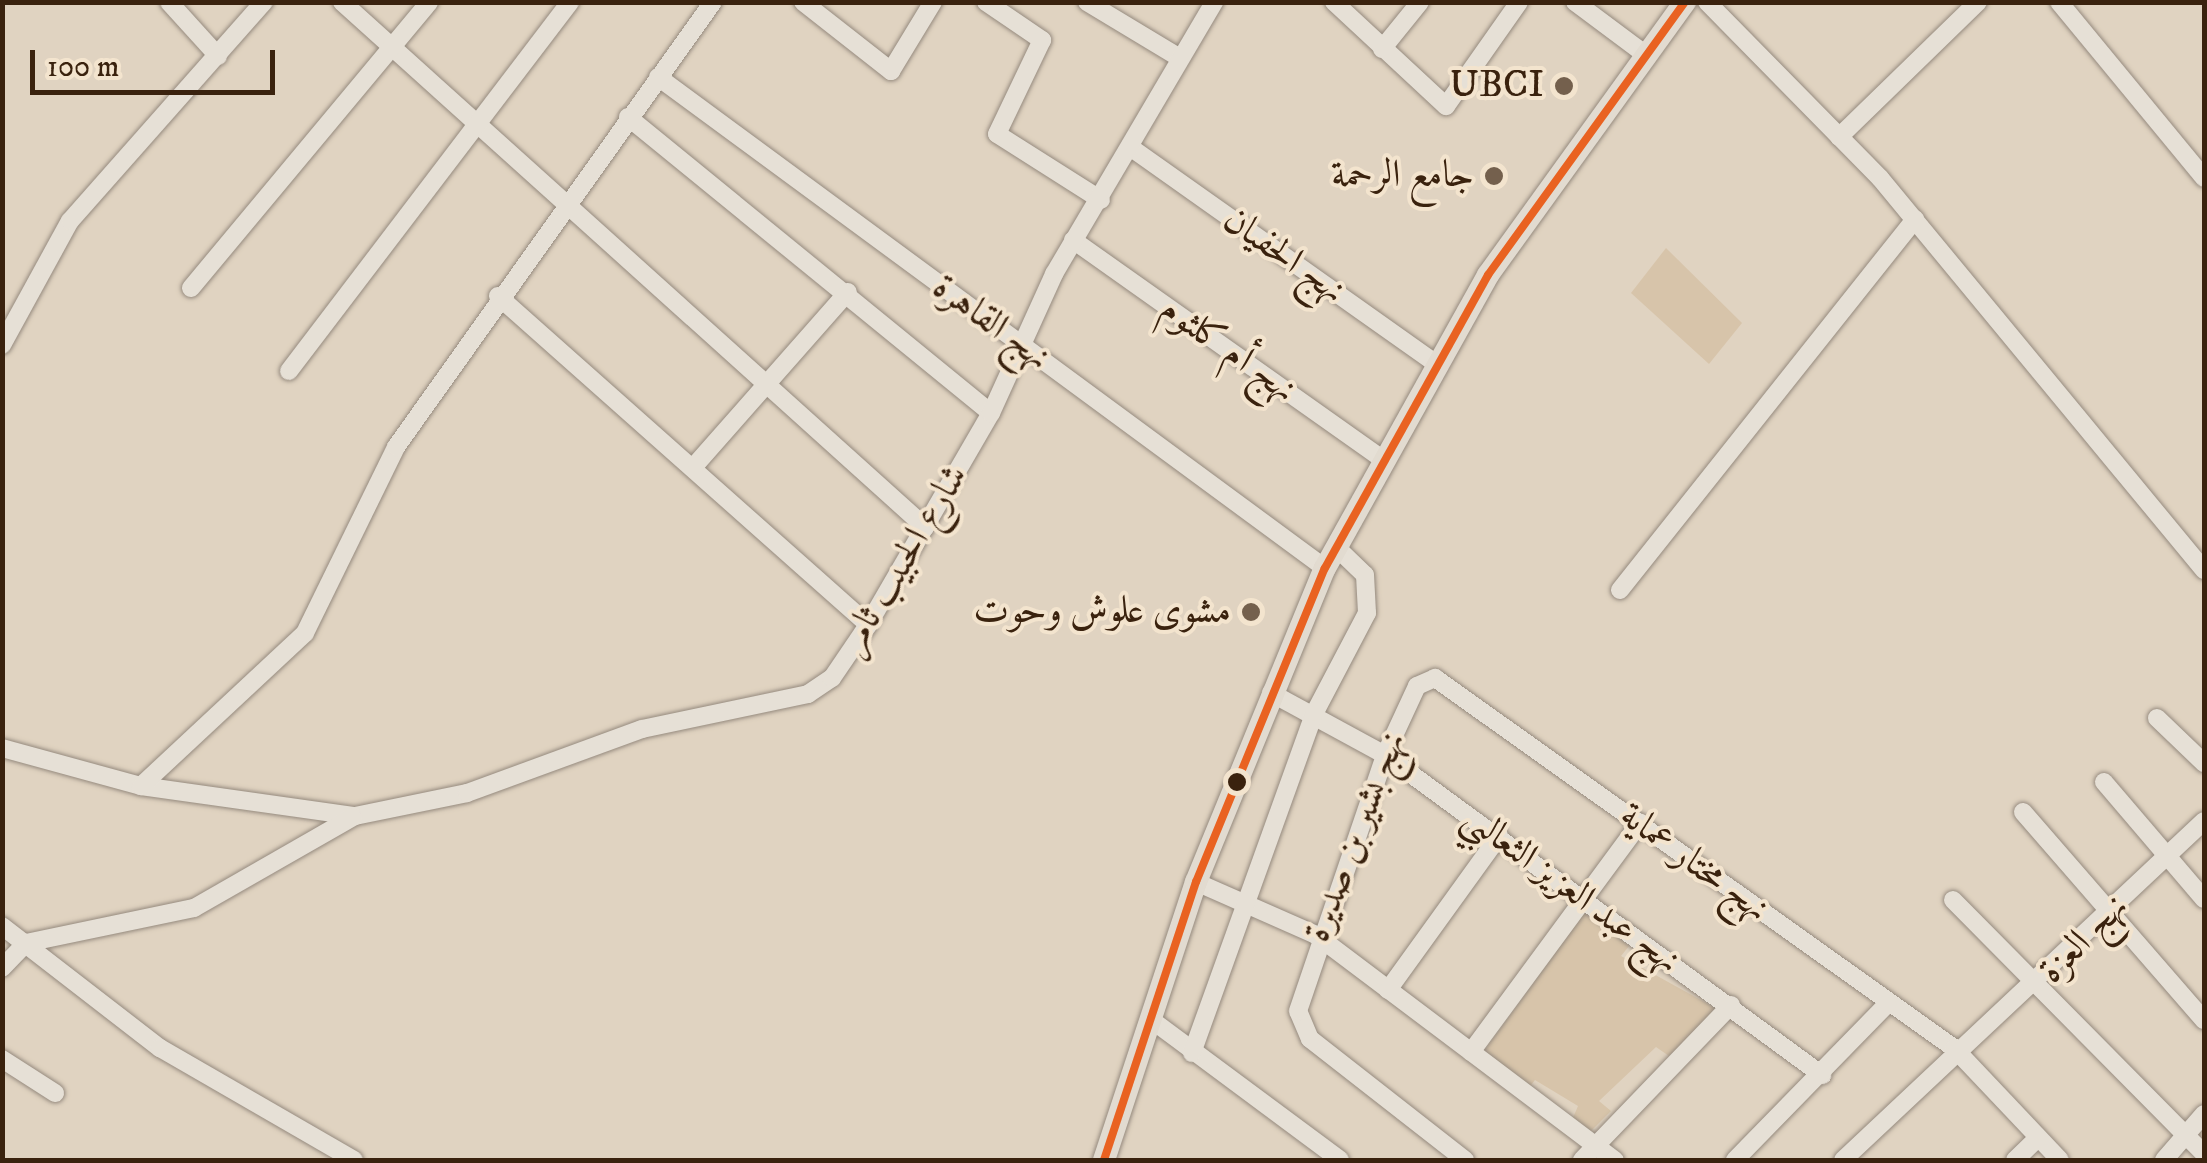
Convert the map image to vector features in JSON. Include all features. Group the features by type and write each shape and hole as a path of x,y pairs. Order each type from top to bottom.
{"main road":[{"path":"1104,1160 1196,882 1271,694 1331,558 1437,364 1528,215 1646,54 1692,3"}],"street":[{"path":"168,2 218,56"},
{"path":"2,345 58,237 158,130 264,2"},
{"path":"342,2 390,50 568,198 925,527"},
{"path":"190,288 429,2"},
{"path":"289,371 570,2"},
{"path":"140,786 305,634 396,447 498,296 712,2"},
{"path":"803,2 892,71 933,2"},
{"path":"986,2 1042,40 997,134 1100,200"},
{"path":"1087,2 1180,58"},
{"path":"1334,2 1446,106 1519,2"},
{"path":"1382,48 1420,2"},
{"path":"1576,2 1646,54"},
{"path":"1839,138 1978,2"},
{"path":"2059,2 2204,178"},
{"path":"1692,3 1839,138 1916,219 2204,570"},
{"name":"شارع الحبيب ثامر","path":"2,748 140,786 356,816 467,793 642,730 776,706 832,678 868,625 991,413 1073,240 1100,200 1209,4"},
{"name":"نهج القاهرة","path":"658,77 1022,346 1331,558 1365,576 1371,598 1315,712 1192,1053"},
{"path":"628,117 848,292 991,413"},
{"name":"نهج الحفيان","path":"1130,147 1437,364"},
{"path":"1620,590 1916,219"},
{"name":"نهج أم كلثوم","path":"1073,240 1382,460"},
{"path":"697,463 848,292"},
{"path":"498,296 697,463 868,625"},
{"name":"نهج بشير بن صديرة","path":"1435,678 1417,686 1384,755 1316,936 1298,1011 1310,1039 1465,1160"},
{"name":"نهج مختار عماية","path":"1435,678 1954,1048 2060,1160"},
{"name":"نهج عبد العزيز الثعالبي","path":"1271,694 1315,712 1384,755 1499,836 1580,900 1730,1004 1822,1075"},
{"path":"2157,718 2204,764"},
{"path":"2104,782 2166,860 2204,899"},
{"path":"2024,812 2105,915 2204,1020"},
{"path":"2,968 26,943 194,908 356,816"},
{"name":"نهج العزة","path":"1843,1160 1954,1048 2039,986 2105,915 2204,821"},
{"path":"1471,1052 1640,823"},
{"path":"1388,990 1499,836"},
{"path":"1196,882 1244,910 1316,936 1471,1052 1586,1153 1615,1160"},
{"path":"1953,900 2204,1154"},
{"path":"2,926 160,1048 354,1160"},
{"path":"1586,1153 1730,1004"},
{"path":"1735,1160 1888,1004"},
{"path":"1152,1021 1340,1160"},
{"path":"2,1060 54,1093"},
{"path":"2164,1160 2204,1114"},
{"path":"2015,1160 2038,1138"}],"shaded area":[{"path":"1666,248 1742,323 1709,364 1631,293"},
{"path":"1584,913 1629,946 1621,956 1717,1009 1669,1056 1656,1047 1599,1101 1611,1111 1590,1132 1572,1120 1578,1106 1535,1080 1527,1090 1482,1054"}],"transit line":[{"path":"1104,1160 1196,882 1325,568 1488,275 1685,2"}],"place":[{"name":"UBCI","path":"1564,86"},
{"name":"جامع الرحمة","path":"1494,176"},
{"name":"مشوى علوش وحوت","path":"1251,612"}]}
